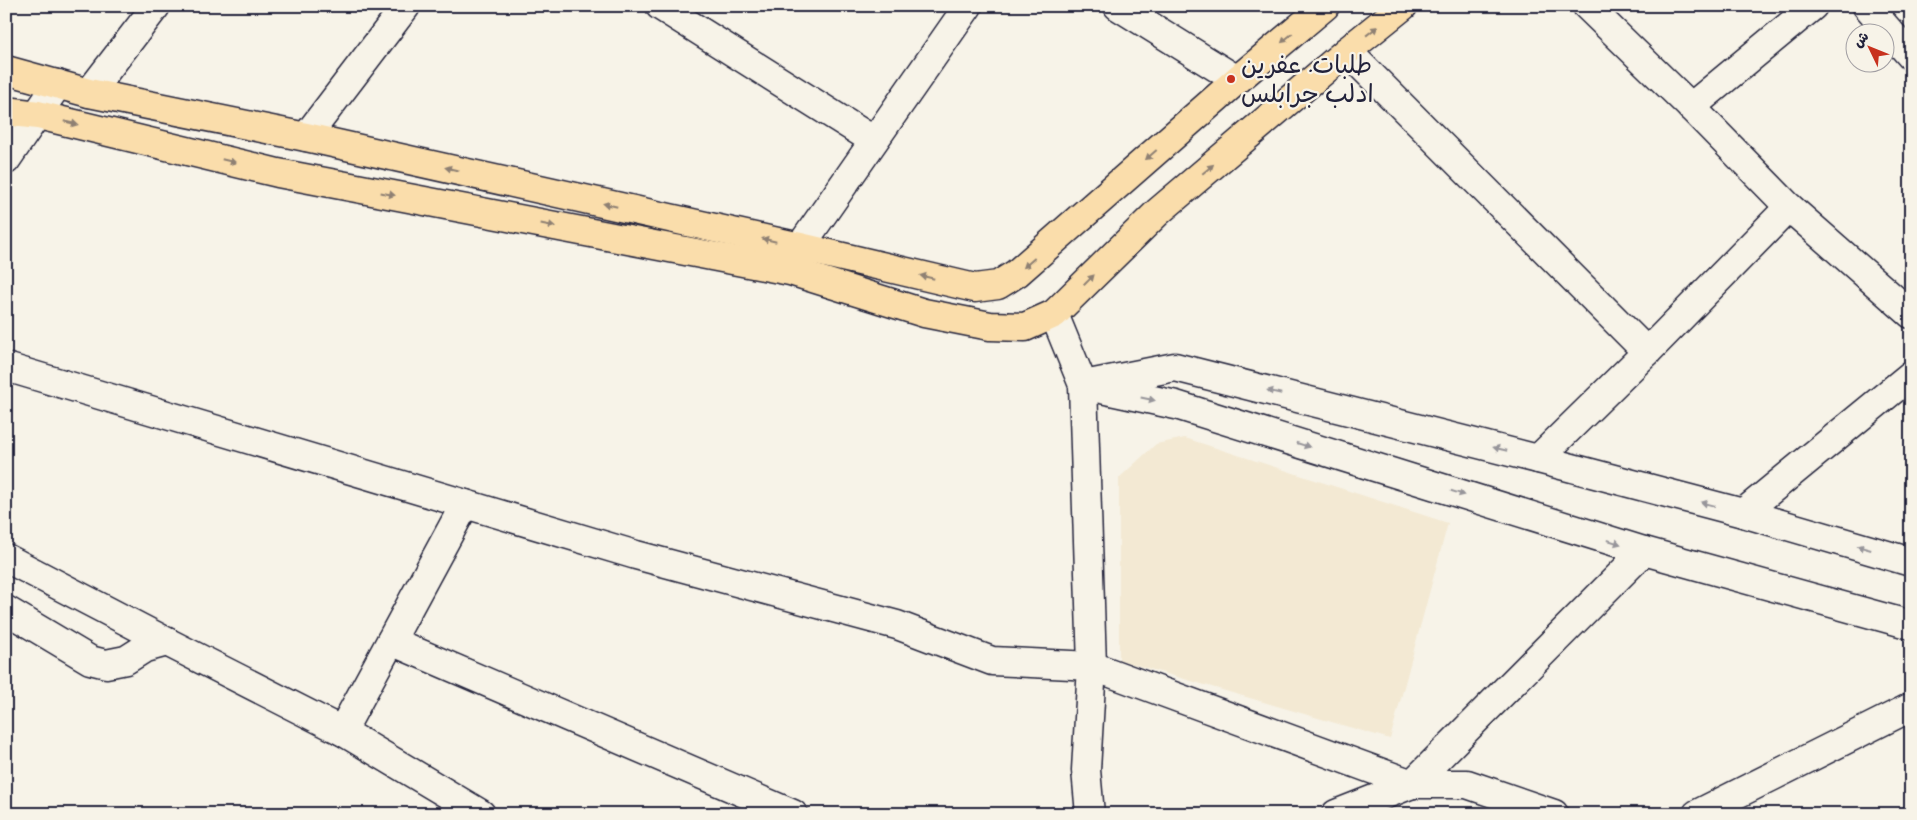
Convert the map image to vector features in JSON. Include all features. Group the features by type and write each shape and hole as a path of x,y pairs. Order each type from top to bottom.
{"main road":[{"path":"6,70 89,93 306,137 975,288 998,285 1017,273 1237,80 1325,6"},
{"path":"6,111 38,115 278,173 790,271 924,313 990,326 1025,326 1054,314 1158,212 1346,51 1403,6"}],"street":[{"path":"89,93 156,6"},
{"path":"306,137 406,6"},
{"path":"660,6 873,140"},
{"path":"800,247 968,6"},
{"path":"1118,6 1237,80"},
{"path":"1586,6 1691,107 1789,207 1911,314"},
{"path":"1691,107 1812,6"},
{"path":"1867,6 1911,56"},
{"path":"1346,51 1648,352"},
{"path":"6,160 58,84"},
{"path":"1538,459 1648,352 1789,207"},
{"path":"1054,314 1083,385 1092,666 1086,770 1090,814"},
{"path":"6,367 636,555 897,625 992,660 1092,666 1412,784 1467,784 1554,814"},
{"path":"1083,385 1175,367 1743,513 1911,562"},
{"path":"1743,513 1911,375"},
{"path":"1083,385 1176,405 1644,551 1911,625"},
{"path":"342,732 466,504"},
{"path":"1336,814 1412,784 1644,551"},
{"path":"6,558 342,732 481,814"},
{"path":"6,610 90,660 106,664 126,660 145,648 167,642"},
{"path":"391,641 759,807 793,814"},
{"path":"1697,814 1911,707"}],"shaded area":[{"path":"1185,438 1448,523 1390,739 1119,660 1119,478 1156,444"}],"place":[{"name":"طلبات. عفرين ادلب جرابلس","path":"1231,79"}]}
